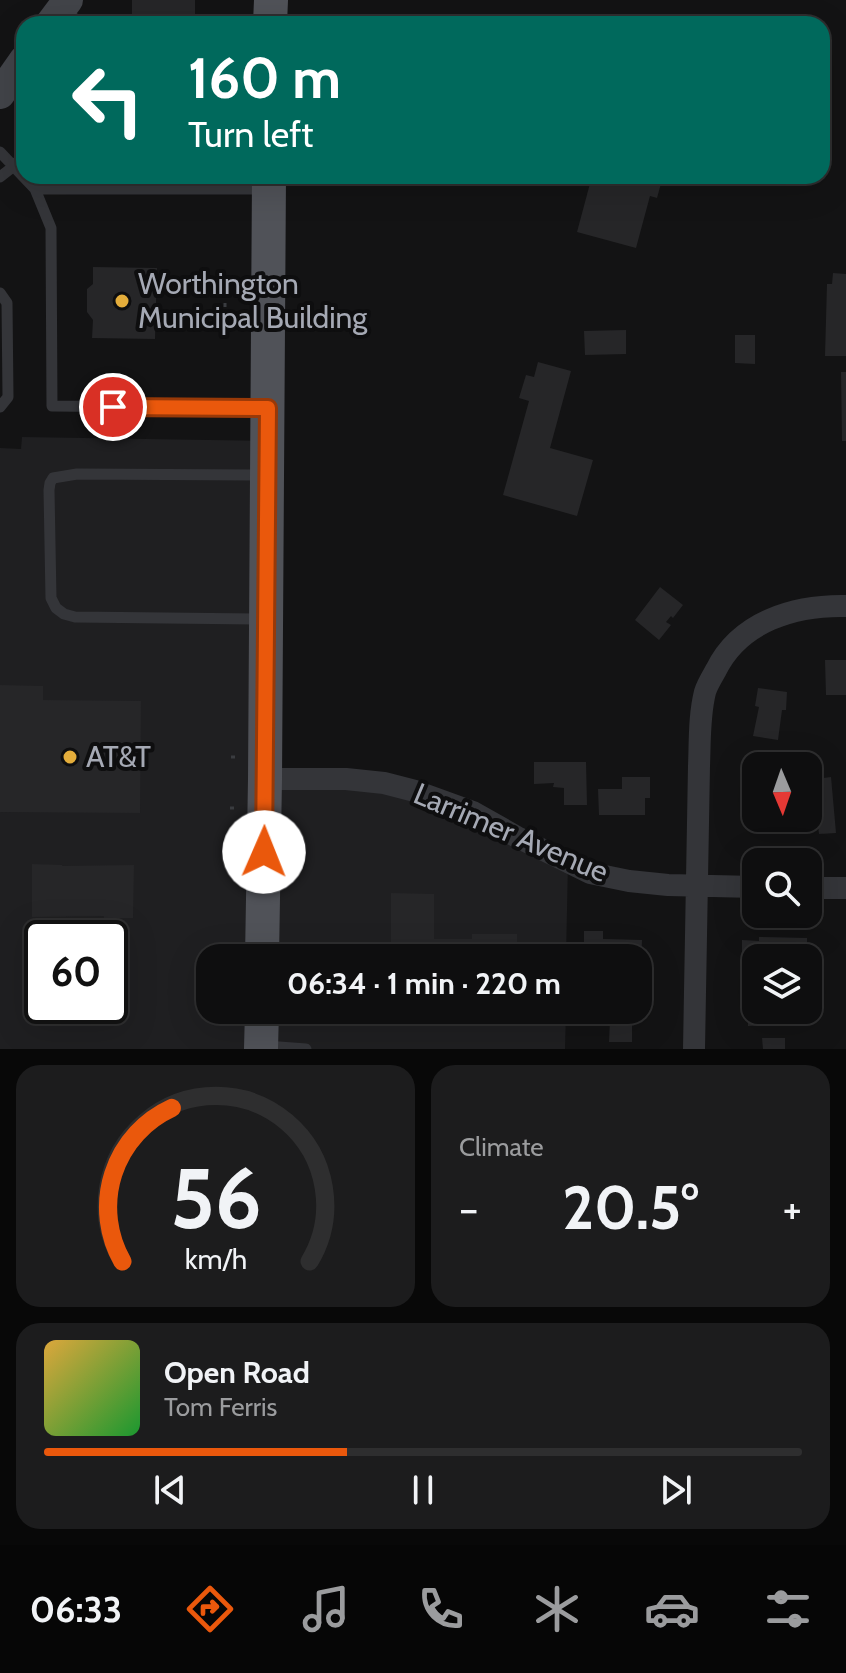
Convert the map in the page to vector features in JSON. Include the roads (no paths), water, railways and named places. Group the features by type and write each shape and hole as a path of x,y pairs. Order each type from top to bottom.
{"main road":[{"path":"261,944 253,768 266,619 269,184"},
{"path":"261,1047 262,1024"}],"street":[{"path":"0,94 16,71"},
{"path":"694,1049 700,723 706,690 720,662 739,638 766,620 795,610 846,606"},
{"name":"Larrimer Avenue","path":"253,768 384,783 415,791 473,812 590,873 671,885 742,887"},
{"path":"822,888 846,888"}],"lane":[{"path":"0,152 14,166"},
{"path":"0,177 16,164"},
{"path":"30,184 51,228 52,406 268,408"},
{"path":"35,189 202,184"},
{"path":"0,293 7,303 8,397 0,407"},
{"path":"266,619 110,618 64,614 56,608 51,598 49,490 53,478 77,474 268,475"},
{"path":"261,1047 306,1049"}],"place":[{"name":"Worthington Municipal Building","path":"122,301"},
{"name":"AT&T","path":"70,757"}]}
